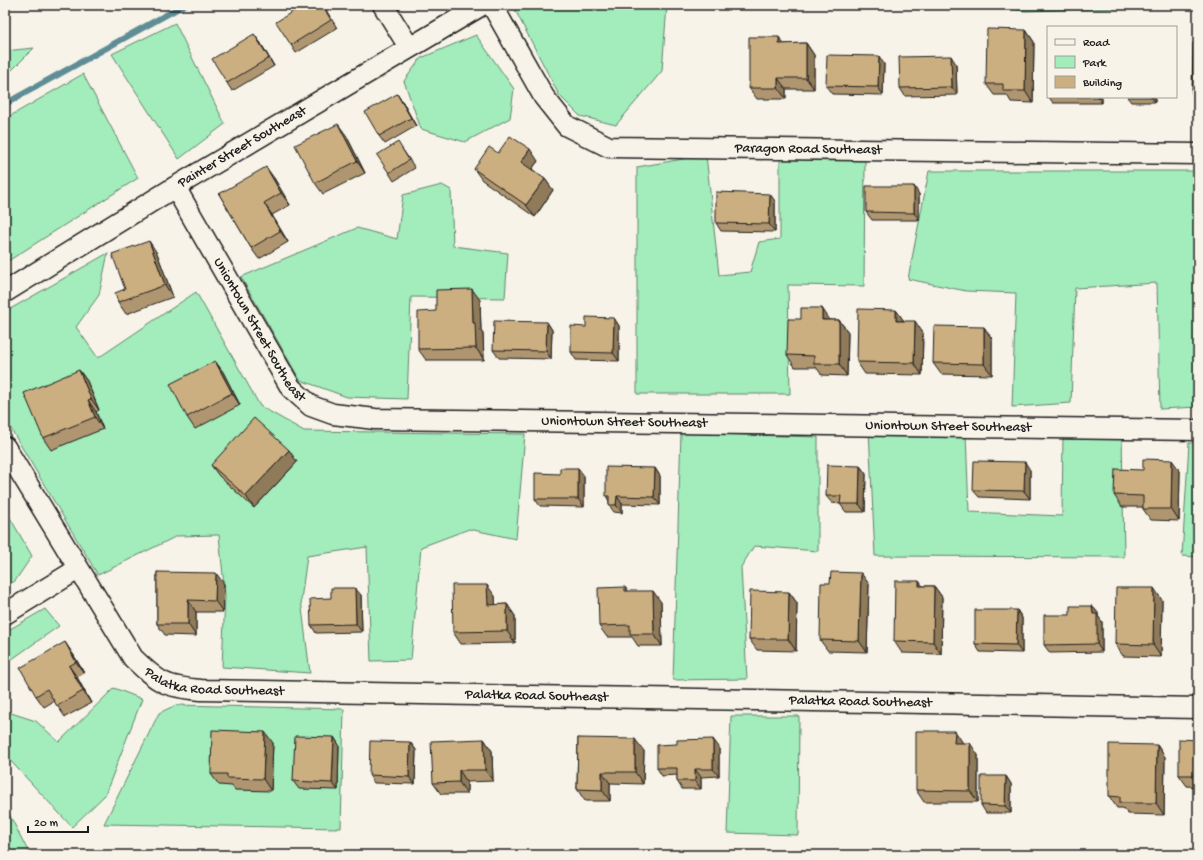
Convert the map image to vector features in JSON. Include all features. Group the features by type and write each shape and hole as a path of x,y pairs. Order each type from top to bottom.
{"street":[{"path":"383,5 409,47"},
{"name":"Painter Street Southeast","path":"5,292 175,187 482,5"},
{"name":"Paragon Road Southeast","path":"492,5 544,97 568,126 609,147 1198,154"},
{"name":"Uniontown Street Southeast","path":"175,187 291,388 311,406 334,414 375,420 1198,430"},
{"name":"Palatka Road Southeast","path":"5,447 133,658 156,679 177,688 201,690 1198,708"},
{"path":"5,614 78,569"}],"green space":[{"path":"667,5 662,71 616,125 580,116 559,95 513,6"},
{"path":"981,5 1127,5 1126,8 1025,11"},
{"path":"175,23 225,124 179,159 112,54"},
{"path":"476,35 514,89 510,118 465,142 421,129 404,81 421,58"},
{"path":"34,48 5,77 5,51"},
{"path":"83,74 138,178 5,263 5,119"},
{"path":"706,155 719,275 750,272 759,242 780,239 780,157 865,159 864,286 788,285 790,394 637,394 637,167"},
{"path":"929,171 1198,171 1198,407 1160,409 1157,283 1075,288 1071,403 1012,407 1016,293 966,291 908,279"},
{"path":"442,185 451,190 453,246 508,253 505,298 411,297 407,399 347,397 300,380 241,277 357,228 397,239 403,195"},
{"path":"108,253 99,295 76,327 98,358 196,292 260,406 304,431 525,434 516,539 469,529 421,547 411,660 371,661 367,547 307,556 301,600 310,673 222,667 225,596 219,535 177,536 98,575 5,419 5,312"},
{"path":"869,430 966,434 969,512 1062,516 1063,436 1122,432 1124,557 875,556"},
{"path":"681,433 818,437 818,551 754,546 741,567 747,679 673,680"},
{"path":"1189,443 1198,443 1198,557 1182,556"},
{"path":"5,509 32,556 15,581 5,587"},
{"path":"45,609 59,626 5,664 5,632"},
{"path":"114,688 142,699 105,795 72,827 5,755 5,706 8,712 36,721 59,742"},
{"path":"176,705 344,709 341,828 104,824 159,713"},
{"path":"731,716 799,716 798,835 727,833"},
{"path":"5,806 30,855 5,855"}],"building":[{"path":"303,5 322,5 331,20 291,45 276,22"},
{"path":"987,29 1026,30 1025,91 1003,91 1003,84 986,84"},
{"path":"254,34 269,58 227,83 212,59"},
{"path":"749,37 779,37 779,44 806,43 806,78 778,78 778,88 749,88"},
{"path":"1193,43 1198,44 1198,93 1192,93"},
{"path":"827,55 879,56 878,87 826,86"},
{"path":"951,56 952,87 900,88 899,57"},
{"path":"397,94 411,118 379,136 365,112"},
{"path":"338,124 357,161 315,183 295,145"},
{"path":"510,136 530,149 521,162 545,179 526,205 474,169 489,147 498,153"},
{"path":"398,142 409,160 389,173 377,155"},
{"path":"266,167 281,193 264,203 280,231 251,248 219,194"},
{"path":"866,186 914,186 914,213 866,212"},
{"path":"716,192 770,194 769,224 716,223"},
{"path":"149,241 165,285 118,302 115,293 125,289 112,254"},
{"path":"472,289 473,323 475,323 476,348 418,349 418,312 436,311 436,290"},
{"path":"801,308 822,308 822,320 839,320 839,364 814,364 814,356 787,355 788,319 801,319"},
{"path":"858,309 896,310 896,321 915,321 914,363 857,362"},
{"path":"586,317 614,318 613,353 571,352 571,326 586,327"},
{"path":"494,321 547,322 546,351 493,350"},
{"path":"934,326 984,327 984,364 933,363"},
{"path":"215,361 232,393 187,417 170,384"},
{"path":"79,370 91,399 88,400 95,417 43,438 24,393"},
{"path":"254,418 289,450 246,496 211,465"},
{"path":"1143,459 1172,460 1171,509 1143,509 1143,496 1114,495 1115,469 1143,470"},
{"path":"974,461 1025,462 1024,491 973,490"},
{"path":"827,465 860,466 859,504 840,504 841,496 826,496"},
{"path":"606,467 655,468 654,497 617,496 616,505 609,505 609,496 606,496"},
{"path":"560,468 578,468 578,499 535,499 535,473 560,474"},
{"path":"157,572 216,573 215,601 188,600 188,624 157,624"},
{"path":"831,572 861,573 859,641 820,640 821,583 830,583"},
{"path":"895,581 919,581 919,586 934,586 933,642 894,641"},
{"path":"452,585 487,585 488,605 507,604 507,631 453,632"},
{"path":"625,587 625,591 653,591 654,634 630,634 630,625 599,626 598,588"},
{"path":"331,588 355,588 356,624 311,625 310,599 331,598"},
{"path":"1116,588 1154,588 1153,645 1115,644"},
{"path":"750,591 789,592 788,639 749,639"},
{"path":"1070,606 1092,606 1093,614 1097,614 1097,644 1044,645 1044,615 1070,615"},
{"path":"975,610 1017,610 1016,645 975,644"},
{"path":"65,642 76,662 69,666 83,691 57,706 47,689 36,696 20,668"},
{"path":"212,730 265,732 263,779 227,778 227,774 211,774"},
{"path":"916,731 955,731 954,743 970,743 970,791 916,790"},
{"path":"295,736 334,737 332,783 293,781"},
{"path":"578,738 635,739 635,772 602,772 602,790 577,789"},
{"path":"484,739 485,770 459,770 459,782 433,783 431,741"},
{"path":"713,739 713,769 695,769 695,781 677,781 677,768 657,768 657,745 677,744 677,740"},
{"path":"1179,739 1198,740 1198,785 1197,775 1179,775"},
{"path":"370,741 410,742 409,777 369,775"},
{"path":"1109,744 1157,745 1156,803 1120,803 1120,797 1109,796"},
{"path":"981,776 1006,776 1005,806 981,805"}],"waterway":[{"path":"5,104 184,5"}]}
